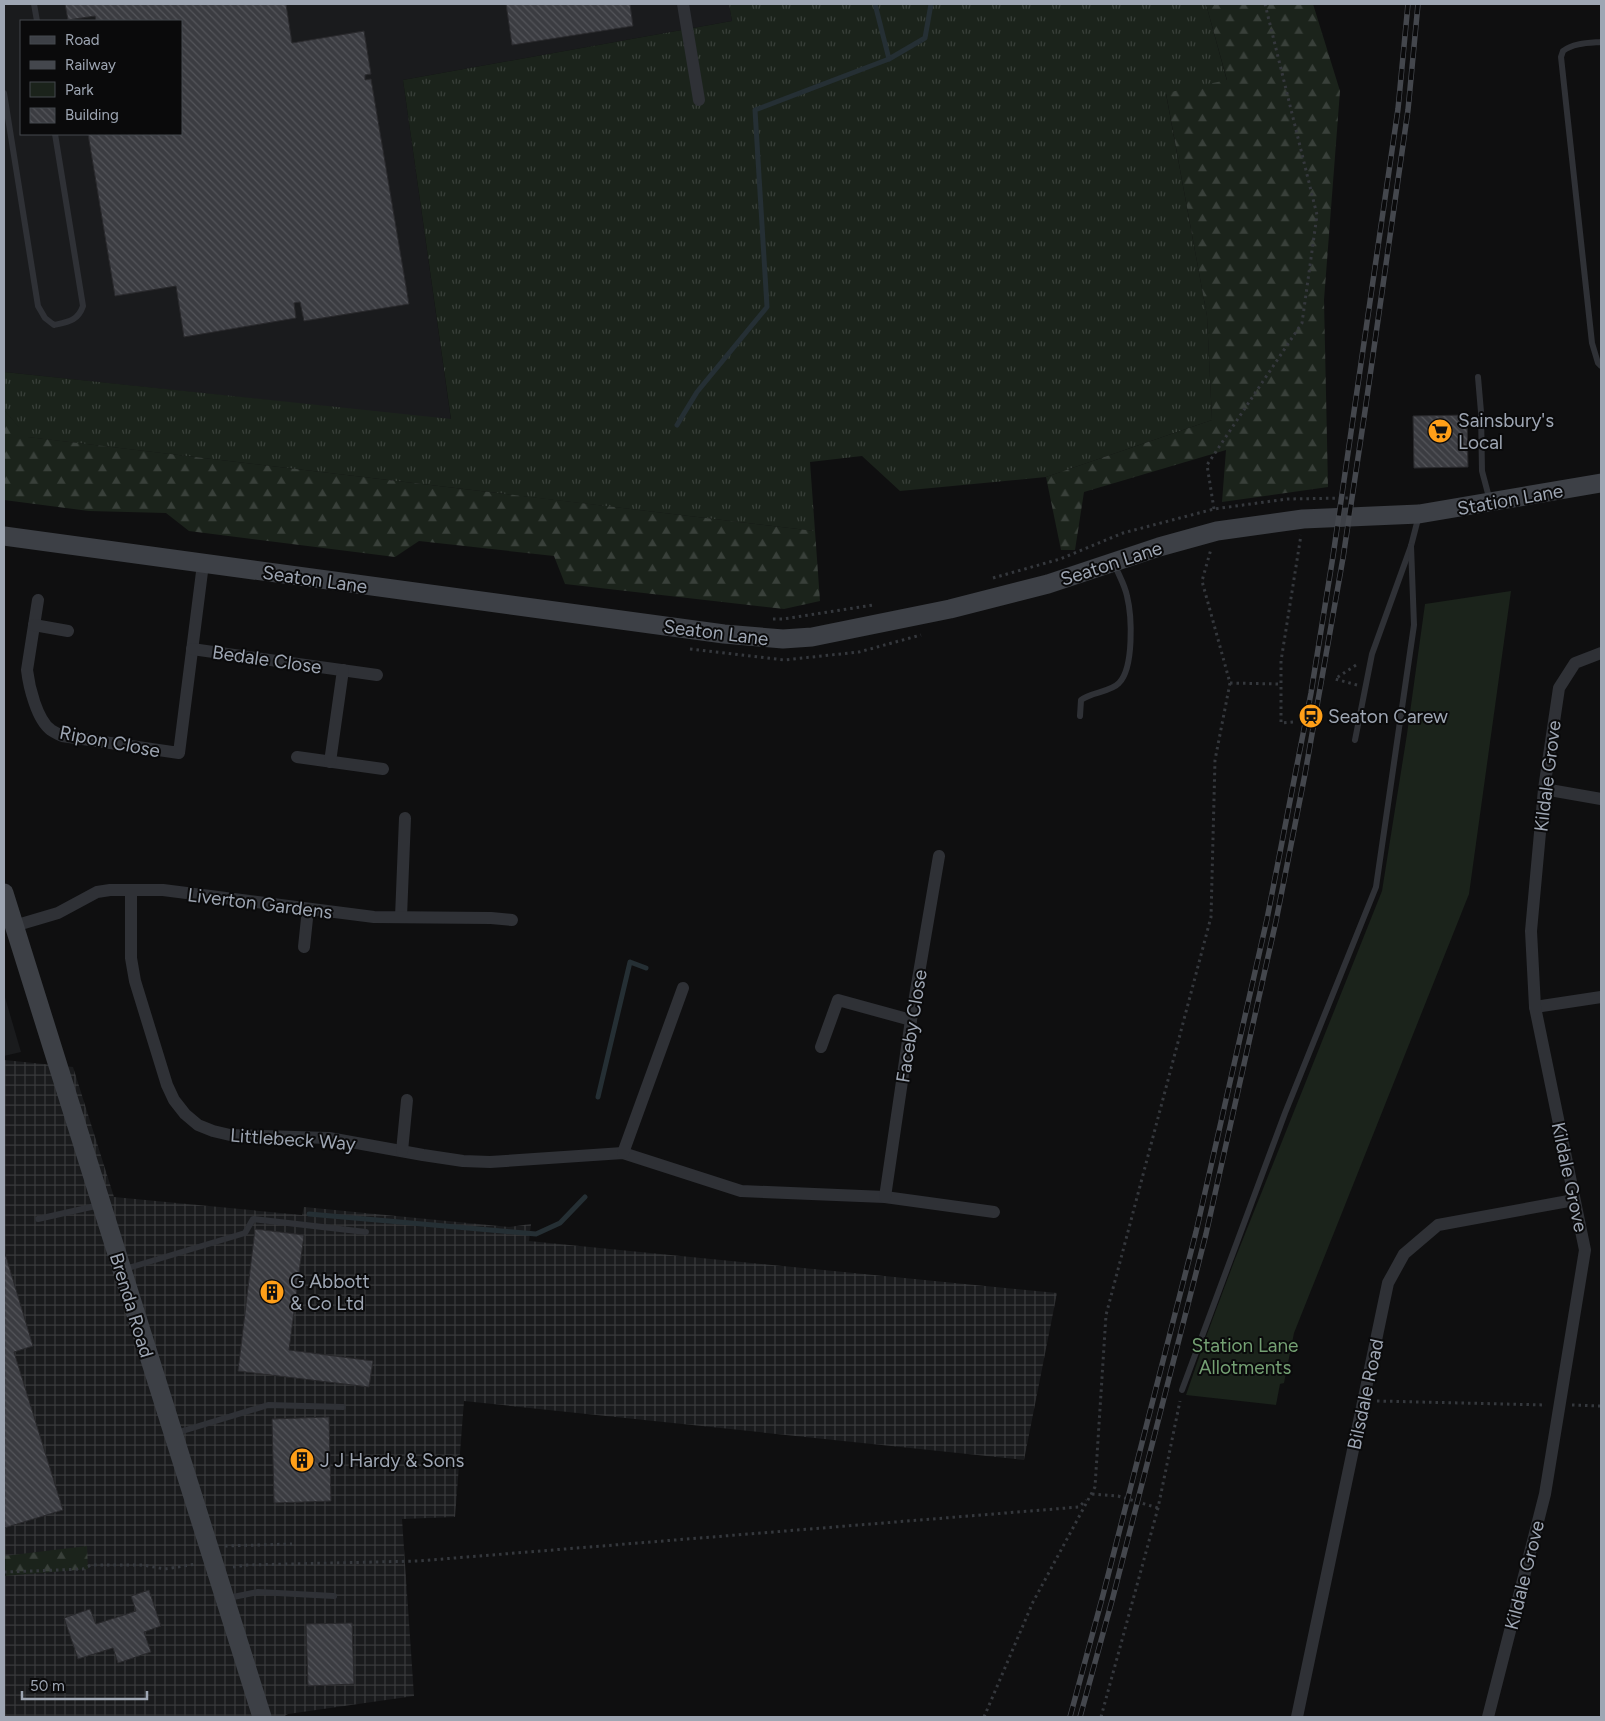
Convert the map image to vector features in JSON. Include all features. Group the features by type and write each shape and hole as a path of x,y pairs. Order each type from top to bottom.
{"main road":[{"name":"Station Lane","path":"1419,514 1601,483"},
{"name":"Seaton Lane","path":"4,536 714,632 783,639 812,637 950,609 1048,584 1159,547 1217,531 1303,519 1419,514"},
{"name":"Brenda Road","path":"4,893 262,1717"}],"street":[{"path":"684,4 699,100"},
{"name":"Ripon Close","path":"38,600 27,670 41,718 50,729 62,736 179,753 202,564"},
{"path":"34,625 68,631"},
{"name":"Bedale Close","path":"192,649 377,674"},
{"name":"Kildale Grove","path":"1488,1717 1545,1494 1585,1250 1535,1007 1531,931 1544,789 1559,688 1575,663 1601,653"},
{"name":"Bedale Close","path":"330,762 343,670"},
{"path":"298,757 383,769"},
{"path":"1544,789 1601,799"},
{"path":"401,917 405,818"},
{"name":"Faceby Close","path":"886,1196 939,856"},
{"name":"Liverton Gardens","path":"14,926 58,912 97,892 131,890 163,890 374,917 491,918 512,920"},
{"name":"Littlebeck Way","path":"131,890 131,958 135,981 167,1085 174,1100 185,1114 198,1125 230,1135 329,1138 464,1161 490,1162 623,1153"},
{"path":"304,947 308,910"},
{"path":"683,988 623,1153 741,1191 886,1196 994,1212"},
{"path":"1535,1007 1601,997"},
{"path":"821,1047 838,1000 912,1020"},
{"path":"402,1151 407,1100"},
{"name":"Bilsdale Road","path":"1297,1717 1388,1283 1404,1254 1438,1225 1574,1200"}],"lane":[{"path":"34,4 37,20"},
{"path":"1601,42 1586,43 1567,48 1562,51 1561,57 1592,343 1598,363 1601,366"},
{"path":"4,93 38,306 45,318 54,325 71,321 80,315 83,306 55,135"},
{"path":"1478,377 1481,412 1482,471 1490,502"},
{"path":"1354,740 1372,654 1411,546 1419,514"},
{"path":"1182,1390 1286,1113 1376,887 1414,625 1411,546"},
{"path":"1080,716 1080,700 1088,695 1119,684 1126,672 1130,625 1127,595 1114,562"},
{"path":"38,1219 101,1205"},
{"path":"121,1270 245,1233 252,1219 366,1232"},
{"path":"173,1434 268,1405 343,1407"},
{"path":"224,1599 258,1592 334,1596"}],"path":[{"path":"1214,508 1207,465 1302,323 1317,215 1266,4"},
{"path":"1293,722 1281,723 1281,661 1302,530"},
{"path":"984,1717 1033,1602 1095,1487 1106,1314 1211,917 1215,760 1230,683 1202,581 1212,546 1203,549"},
{"path":"688,649 784,660 859,652 924,634"},
{"path":"1365,687 1335,679 1372,654"},
{"path":"1230,683 1281,684"},
{"path":"1101,1717 1158,1508 1182,1390"},
{"path":"1363,1400 1601,1406"},
{"path":"1092,1494 1118,1496 1158,1508"},
{"path":"230,1568 247,1565 418,1561 1049,1510 1079,1507 1089,1498"},
{"path":"208,1546 292,1544"},
{"path":"4,1572 83,1569 91,1565 143,1565 165,1569 194,1564"}],"shaded area":[{"path":"4,4 729,4 732,21 403,80 451,420 4,372"},
{"path":"4,994 21,1052 4,1056"},
{"path":"4,1060 73,1067 114,1197 302,1215 304,1207 509,1227 531,1224 529,1241 1057,1293 1024,1460 464,1401 455,1517 402,1519 414,1696 288,1714 283,1717 4,1717"}],"green space":[{"path":"729,4 1206,4 1227,81 1166,94 1207,316 1212,420 1046,477 900,491 862,456 810,462 815,531 27,437 4,410 4,372 451,419 403,80 732,21"},
{"path":"1206,4 1313,4 1340,91 1324,300 1328,487 1222,502 1226,450 1084,492 1075,550 1061,550 1046,477 1212,420 1207,316 1166,93 1227,80"},
{"path":"4,410 28,437 815,531 820,601 784,609 565,584 554,556 419,541 395,557 189,531 166,513 89,511 4,500"},
{"name":"Station Lane Allotments","path":"1511,591 1469,894 1294,1333 1284,1383 1280,1384 1276,1405 1186,1395 1235,1259 1382,891 1425,604"},
{"path":"87,1546 88,1569 4,1576 4,1556"}],"building":[{"path":"65,4 286,4 292,43 364,31 371,74 365,75 365,80 371,79 409,304 304,321 300,302 294,303 296,318 184,337 176,286 115,296 88,135 182,135 182,20 96,20 95,16 68,20"},
{"path":"506,4 630,4 633,26 512,45"},
{"name":"Sainsbury's Local","path":"1467,415 1468,467 1414,468 1413,416"},
{"name":"G Abbott & Co Ltd","path":"255,1229 304,1235 289,1350 373,1361 369,1387 238,1371"},
{"path":"4,1250 33,1346 14,1352 63,1510 4,1528"},
{"name":"J J Hardy & Sons","path":"329,1417 331,1501 274,1503 272,1419"},
{"path":"149,1590 161,1626 144,1632 151,1652 118,1663 113,1648 78,1659 64,1618 90,1609 96,1624 136,1611 131,1596"},
{"path":"352,1623 354,1684 308,1686 306,1624"}],"waterway":[{"path":"875,4 889,59 925,38 931,4"},
{"path":"677,425 697,392 767,307 755,110 889,59"},
{"path":"598,1097 630,962 646,968"},
{"path":"309,1214 536,1234 560,1223 585,1197"}],"railway":[{"path":"1070,1717 1196,1232 1267,919 1311,693 1333,556 1398,109 1408,4"},
{"path":"1080,1717 1113,1597 1206,1234 1276,921 1305,774 1343,558 1408,110 1418,4"}],"place":[{"name":"Sainsbury's Local","path":"1440,431"},
{"name":"Seaton Carew","path":"1311,716"},
{"name":"G Abbott & Co Ltd","path":"272,1292"},
{"name":"J J Hardy & Sons","path":"302,1460"}]}
